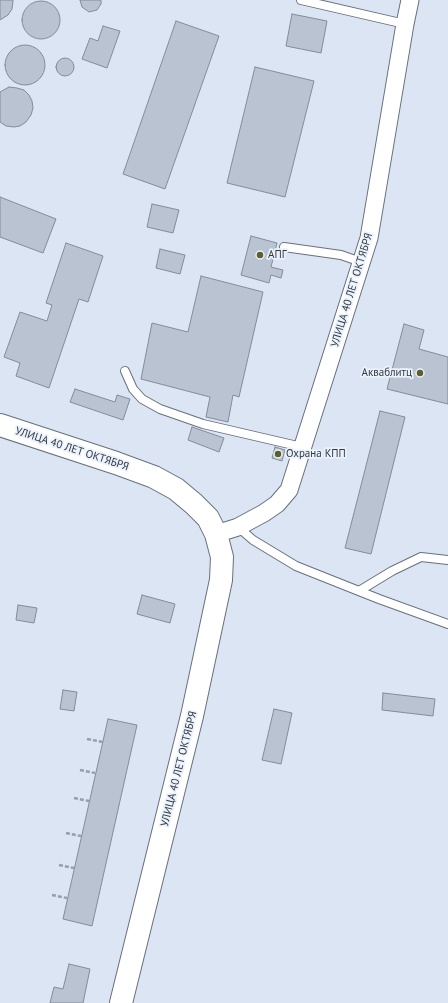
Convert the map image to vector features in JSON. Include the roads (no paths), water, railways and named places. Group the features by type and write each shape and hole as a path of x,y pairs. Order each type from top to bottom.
{"street":[{"name":"УЛИЦА 40 ЛЕТ ОКТЯБРЯ","path":"216,534 238,527 277,504 289,490 369,238 410,0"},
{"name":"УЛИЦА 40 ЛЕТ ОКТЯБРЯ","path":"0,425 116,463 154,477 176,489 208,518 216,534 222,557 220,580 192,716 121,1003"}],"lane":[{"path":"301,0 405,24"},
{"path":"284,247 341,255 361,262"},
{"path":"125,371 133,390 142,399 160,409 203,424 302,447"},
{"path":"238,527 253,540 296,566 358,591 448,624"},
{"path":"358,591 392,570 421,558 448,560"}],"place":[{"name":"АПГ","path":"260,255"},
{"name":"Акваблитц","path":"420,373"},
{"name":"Охрана КПП","path":"278,454"}]}
